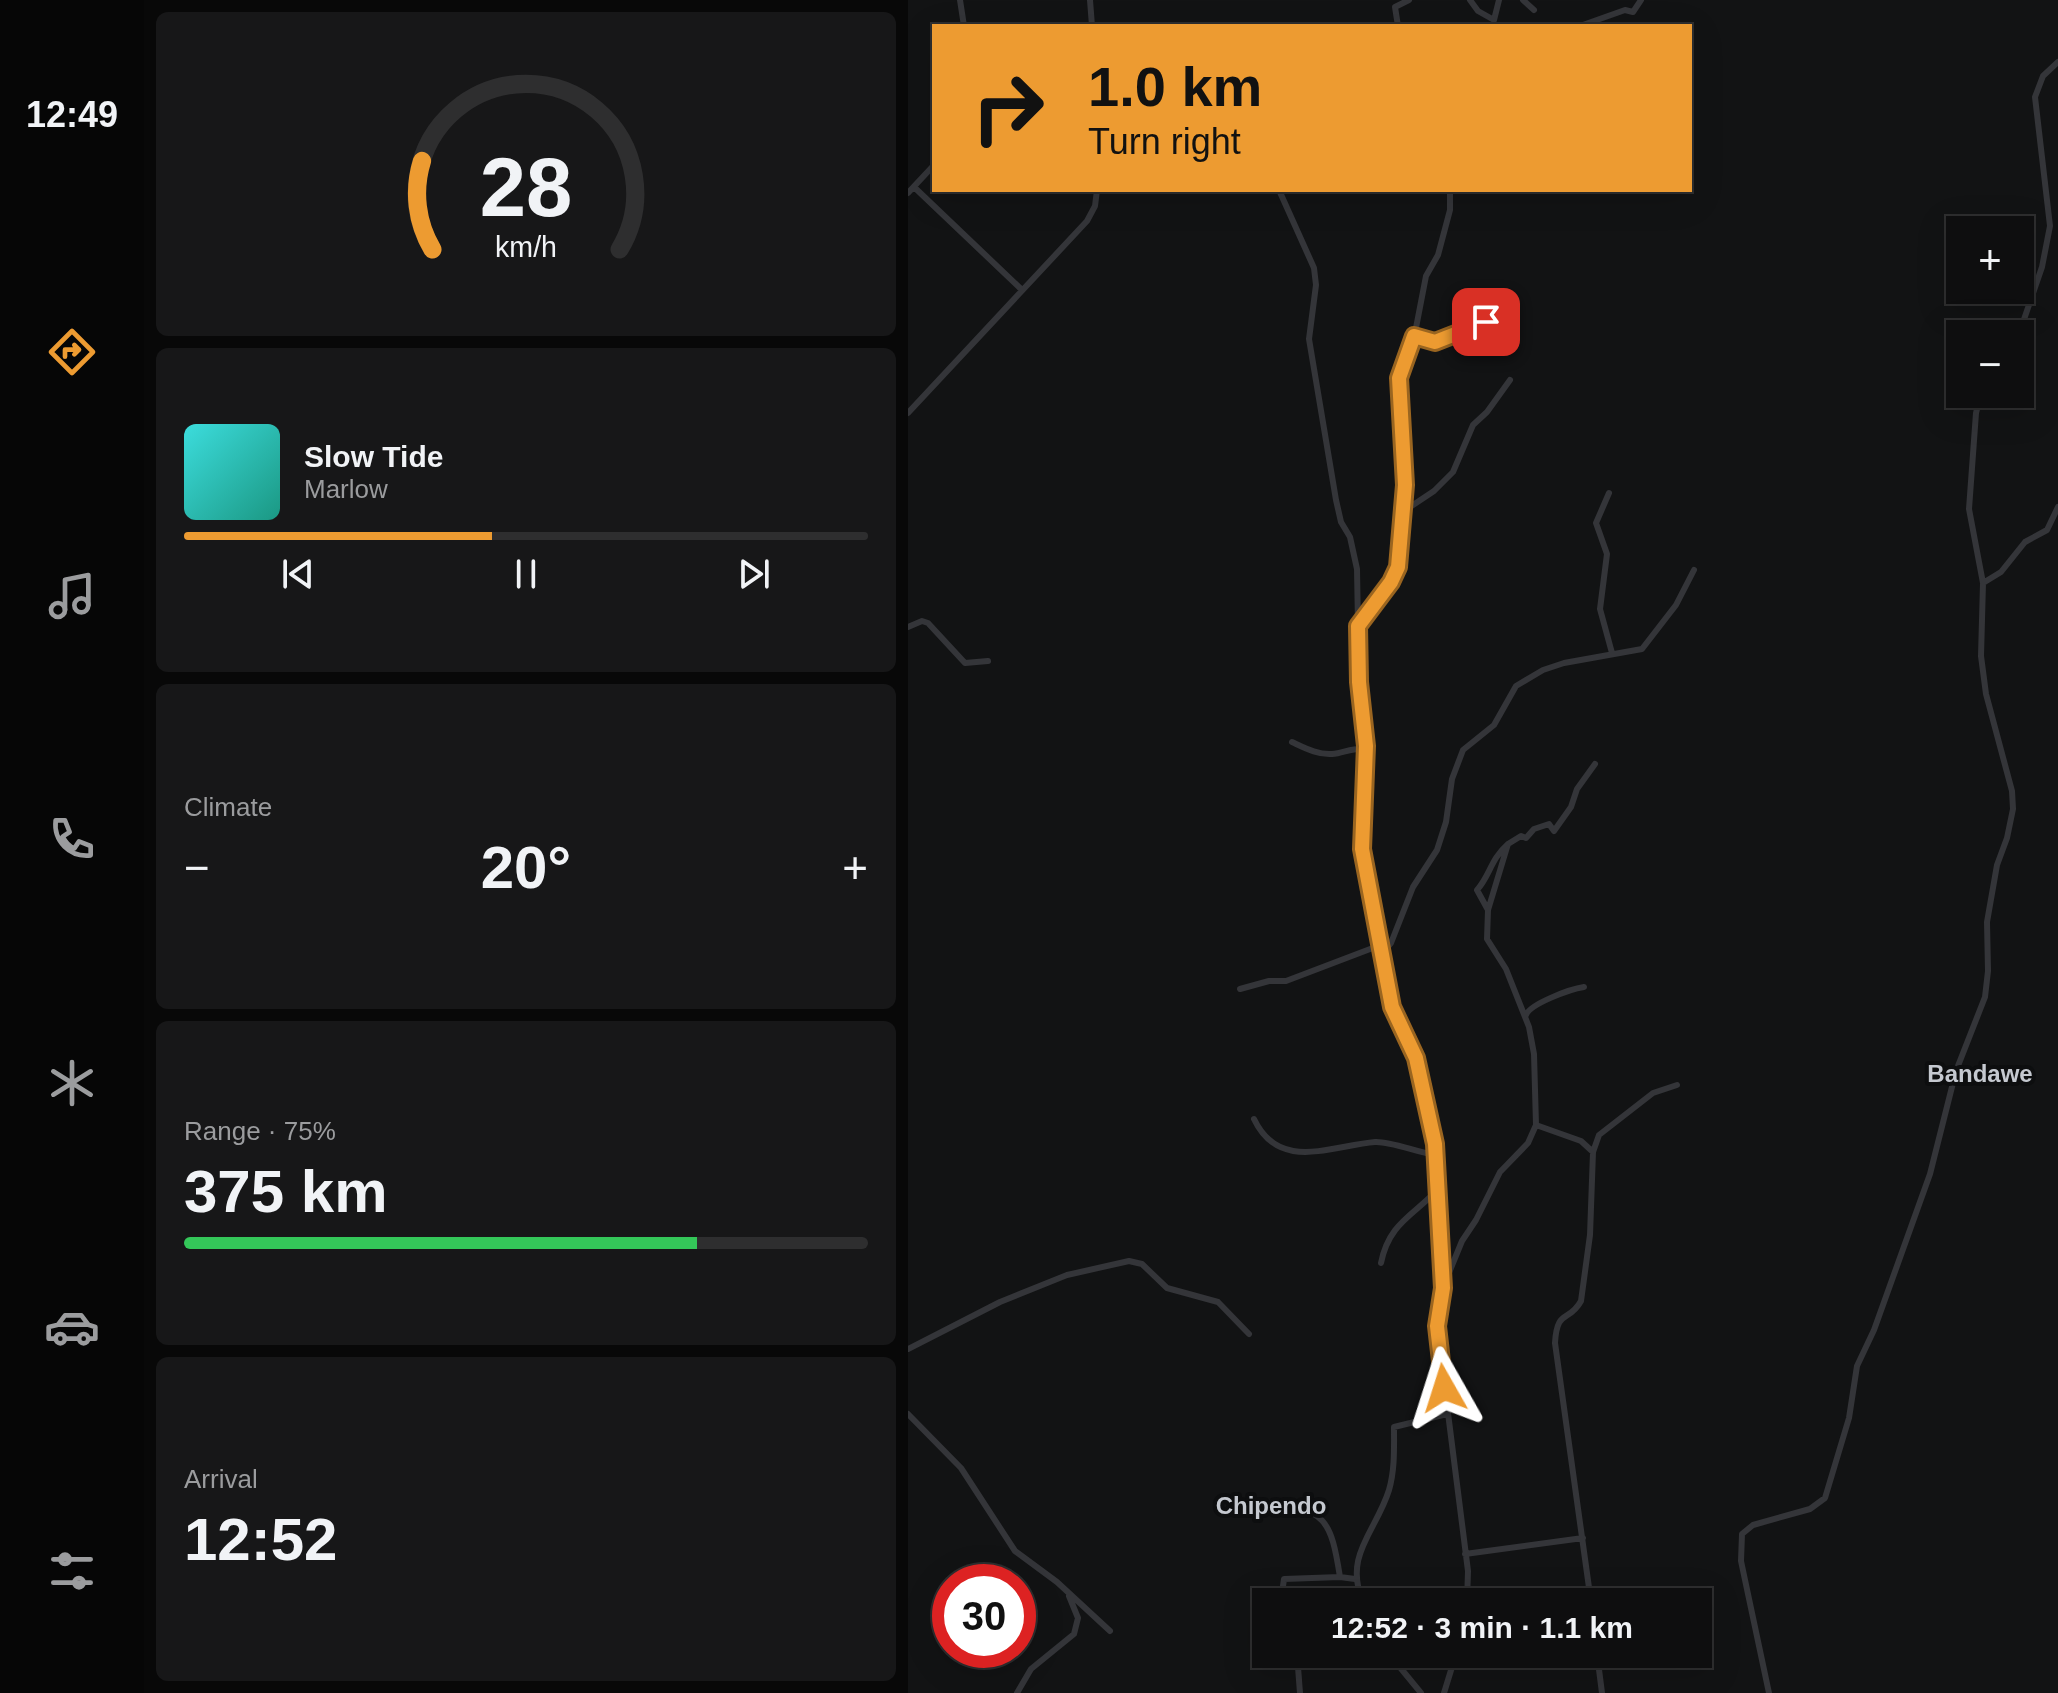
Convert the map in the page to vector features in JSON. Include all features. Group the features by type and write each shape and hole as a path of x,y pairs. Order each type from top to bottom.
{"street":[{"path":"960,0 964,24"},
{"path":"1090,0 1092,24"},
{"path":"1398,24 1395,7 1409,0"},
{"path":"1470,0 1478,11 1494,23 1499,0"},
{"path":"1523,0 1534,10"},
{"path":"1586,24 1625,10 1633,12 1641,0"},
{"path":"2024,320 2042,267 2050,226 2035,97 2043,76 2058,62"},
{"path":"932,167 911,190 1021,289"},
{"path":"908,413 1087,221 1095,206 1097,192"},
{"path":"1280,192 1314,268 1316,285 1309,339 1336,500 1354,552 1366,749 1362,849 1380,956 1395,1018 1420,1073 1436,1155 1443,1288 1437,1326 1469,1588"},
{"path":"1358,626 1395,574 1404,511 1399,378 1414,336 1426,276 1438,255 1450,210 1450,192"},
{"path":"1414,336 1435,342 1486,322"},
{"path":"1404,511 1434,491 1453,472 1473,425 1487,412 1510,380"},
{"path":"1769,1693 1741,1561 1742,1534 1753,1525 1810,1509 1825,1498 1849,1418 1857,1366 1874,1330 1930,1174 1954,1079 1985,997 1987,922 1997,865 2013,809 2012,791 1992,726 1981,656 1983,583 1968,491 1977,408"},
{"path":"1609,493 1596,523 1607,554 1600,609 1612,653"},
{"path":"1983,583 2001,572 2025,542 2047,530 2058,507"},
{"path":"1380,956 1397,932 1413,887 1437,850 1446,822 1452,779 1463,750 1494,725 1511,692 1526,679 1564,663 1636,651 1647,645 1676,605 1694,570"},
{"path":"908,627 922,621 928,623 965,663 988,661"},
{"path":"1292,742 1309,750 1331,754 1355,747 1366,749"},
{"path":"1488,910 1477,890 1486,883 1495,855 1521,836 1526,838 1534,829 1549,824 1554,831 1595,764"},
{"path":"1443,1288 1462,1241 1500,1172 1528,1143 1536,1125 1534,1054 1526,1015 1506,969 1487,939 1488,910 1508,844"},
{"path":"1240,989 1269,981 1286,981 1378,946"},
{"path":"1526,1015 1528,1009 1554,996 1584,987"},
{"path":"1589,1588 1555,1343 1556,1325 1581,1301 1590,1235 1593,1152 1599,1135 1653,1093 1677,1085"},
{"path":"1254,1119 1266,1139 1283,1149 1318,1151 1378,1142 1436,1155"},
{"path":"1536,1125 1581,1141 1593,1152"},
{"path":"1381,1263 1389,1240 1405,1216 1422,1206 1439,1188"},
{"path":"908,1349 1000,1302 1067,1275 1129,1261 1142,1264 1167,1288 1218,1302 1249,1334"},
{"path":"908,1414 961,1468 1015,1551 1110,1631"},
{"path":"1358,1588 1355,1579 1361,1547 1390,1487 1394,1466 1394,1427 1447,1414"},
{"path":"1267,1502 1299,1505 1325,1523 1335,1545 1340,1577"},
{"path":"1465,1554 1583,1538"},
{"path":"1284,1588 1284,1579 1355,1579"},
{"path":"1017,1693 1031,1669 1074,1634 1078,1618 1068,1593"},
{"path":"1298,1668 1300,1693"},
{"path":"1400,1668 1421,1693"},
{"path":"1444,1693 1452,1668"},
{"path":"1599,1668 1602,1693"}],"district":[{"name":"Bandawe","path":"1980,1073"},
{"name":"Chipendo","path":"1271,1505"}],"route":[{"path":"1444,1388 1437,1326 1443,1288 1435,1144 1416,1058 1399,1028 1392,1007 1362,849 1366,746 1359,682 1358,626 1391,582 1398,567 1405,485 1399,378 1414,336 1435,342 1486,322"}]}
